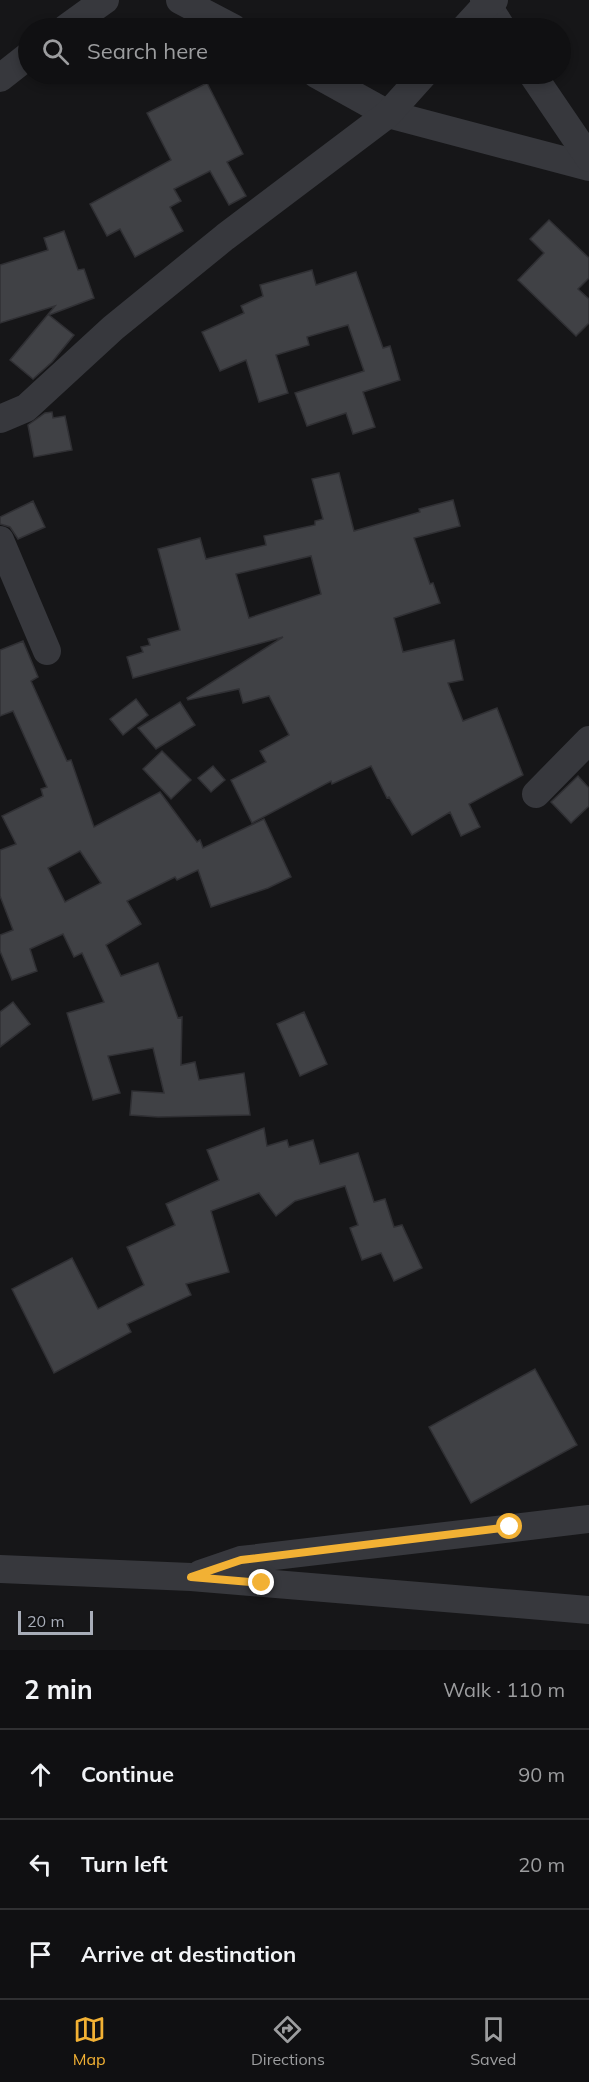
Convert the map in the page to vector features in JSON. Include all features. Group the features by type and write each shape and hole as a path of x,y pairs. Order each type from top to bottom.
{"street":[{"path":"80,18 105,0"},
{"path":"180,0 214,18"},
{"path":"474,18 488,2 497,18"},
{"path":"0,78 18,64"},
{"path":"334,84 388,114 589,167"},
{"path":"0,419 26,408 113,327 225,237 388,114 415,84"},
{"path":"539,84 589,158"},
{"path":"0,540 47,651"},
{"path":"536,794 589,740"},
{"path":"191,1577 241,1560 589,1519"},
{"path":"0,1569 191,1577 589,1610"}],"building":[{"path":"208,84 243,154 227,162 246,196 229,205 210,171 174,189 181,201 170,207 183,231 135,257 120,229 107,236 90,204 171,160 147,113"},
{"path":"549,220 589,258 589,278 578,289 589,299 589,323 576,336 518,280 544,253 530,239"},
{"path":"64,231 78,270 84,269 94,298 49,315 74,335 52,362 33,379 10,360 55,306 0,323 0,265 48,250 44,238"},
{"path":"312,270 316,285 356,272 383,348 390,346 400,380 363,392 375,427 353,434 346,413 307,426 295,393 364,371 348,325 307,337 309,345 276,355 288,393 259,402 246,360 220,371 202,332 244,313 241,306 263,296 260,285"},
{"path":"52,412 53,418 65,416 72,450 34,457 28,425 45,413"},
{"path":"339,473 354,531 453,500 460,526 414,538 430,584 433,583 440,603 394,618 403,652 454,640 463,680 448,683 463,721 497,708 523,775 469,804 480,827 461,836 450,812 412,835 389,797 387,798 371,766 332,784 331,781 252,823 231,780 266,762 260,751 289,735 269,696 243,703 239,689 188,700 187,698 283,637 133,678 127,657 143,652 141,647 150,645 148,639 180,630 158,549 200,538 206,559 266,545 264,536 315,525 315,521 323,519 312,479","holes":["311,556 321,594 249,618 236,574"]},
{"path":"33,501 45,527 18,539 10,527 0,524 0,517"},
{"path":"23,641 38,677 31,681 67,761 71,760 94,827 160,792 197,842 200,840 203,848 264,819 291,877 268,888 211,907 198,870 177,880 175,877 127,901 141,924 106,945 121,976 158,963 178,1018 182,1017 181,1065 195,1062 199,1080 244,1073 250,1115 158,1117 130,1115 132,1091 164,1093 153,1048 108,1056 120,1093 93,1100 67,1013 104,1002 82,953 74,957 63,934 30,949 37,971 12,980 0,951 0,935 13,930 0,896 0,850 16,844 2,816 43,796 41,789 47,787 13,711 0,716 0,650","holes":["80,851 101,883 65,902 48,868"]},
{"path":"136,699 148,715 123,735 110,719"},
{"path":"180,702 195,725 156,749 138,728"},
{"path":"162,751 191,780 171,799 143,769"},
{"path":"213,766 225,780 211,792 198,778"},
{"path":"578,776 589,788 589,806 571,823 551,802"},
{"path":"13,1002 30,1024 0,1047 0,1012"},
{"path":"304,1012 327,1064 300,1076 277,1024"},
{"path":"264,1128 267,1146 287,1140 289,1147 313,1140 320,1164 358,1153 374,1202 385,1199 394,1227 402,1225 422,1268 394,1281 381,1253 362,1260 350,1228 358,1225 345,1186 295,1201 276,1216 259,1193 211,1211 229,1272 186,1284 191,1295 127,1324 131,1332 54,1373 12,1289 72,1258 98,1309 144,1285 127,1247 175,1225 166,1204 219,1180 207,1150"},
{"path":"535,1369 577,1445 471,1503 429,1427"}],"route":[{"path":"262,1583 191,1577 241,1560 510,1527"}]}
